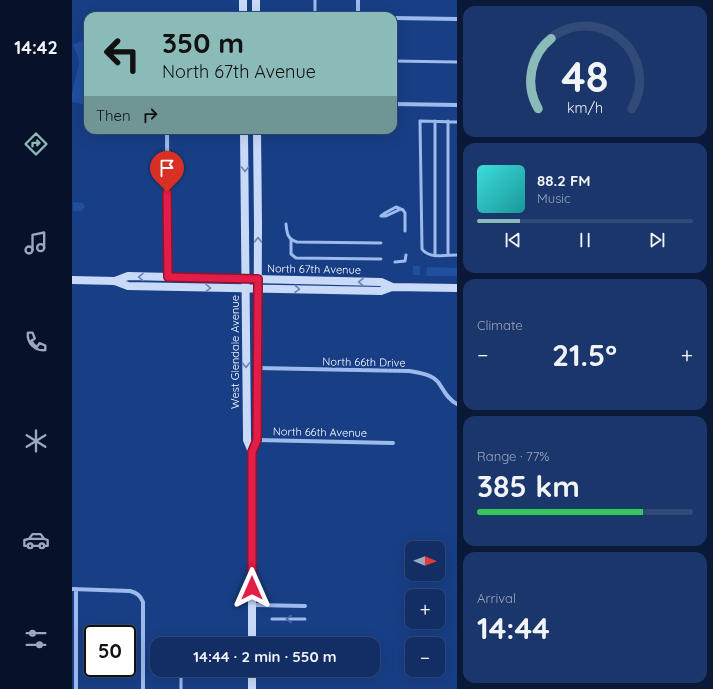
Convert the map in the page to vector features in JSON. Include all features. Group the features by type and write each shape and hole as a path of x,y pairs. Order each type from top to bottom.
{"main road":[{"path":"243,0 243,12"},
{"path":"256,0 256,12"},
{"name":"West Glendale Avenue","path":"244,134 247,440 252,452 252,637"},
{"path":"249,134 250,148 257,150"},
{"name":"West Glendale Avenue","path":"252,452 257,440 257,134"},
{"name":"North 67th Avenue","path":"115,281 128,276 381,282 392,287"},
{"name":"North 67th Avenue","path":"72,280 115,281 128,286 246,289 380,291 392,287 457,288"},
{"path":"252,677 252,689"}],"street":[{"path":"358,0 358,12"},
{"path":"397,18 457,20"},
{"path":"397,104 457,105"},
{"path":"167,134 168,277"},
{"name":"North 66th Drive","path":"257,368 409,371 430,376 437,381 446,395 457,404"},
{"name":"North 66th Avenue","path":"247,440 393,442"},
{"path":"76,689 74,589 130,591 138,594 143,602 143,689"},
{"path":"252,605 305,606"}],"lane":[{"path":"315,0 315,12"},
{"path":"397,61 457,62"},
{"path":"457,122 420,121 421,246 425,253 435,255 457,255"},
{"path":"434,121 435,255"},
{"path":"448,121 448,255"},
{"path":"381,216 396,207 401,209 405,213 405,231"},
{"path":"286,224 287,235 291,240 297,242 381,243"},
{"path":"291,240 291,254 296,258 381,259"},
{"path":"395,262 405,261 406,255"},
{"path":"272,619 305,619"},
{"path":"181,677 181,689"}],"shaded area":[{"path":"84,39 84,106 72,102 72,94 79,63 79,59 73,45"},
{"path":"73,202 83,203 85,207 82,211 73,211"},
{"path":"413,266 420,266 420,275 413,275"},
{"path":"427,267 457,268 457,276 428,276 426,275"}],"route":[{"path":"167,192 168,277 258,279 257,440 252,452 252,588"}]}
